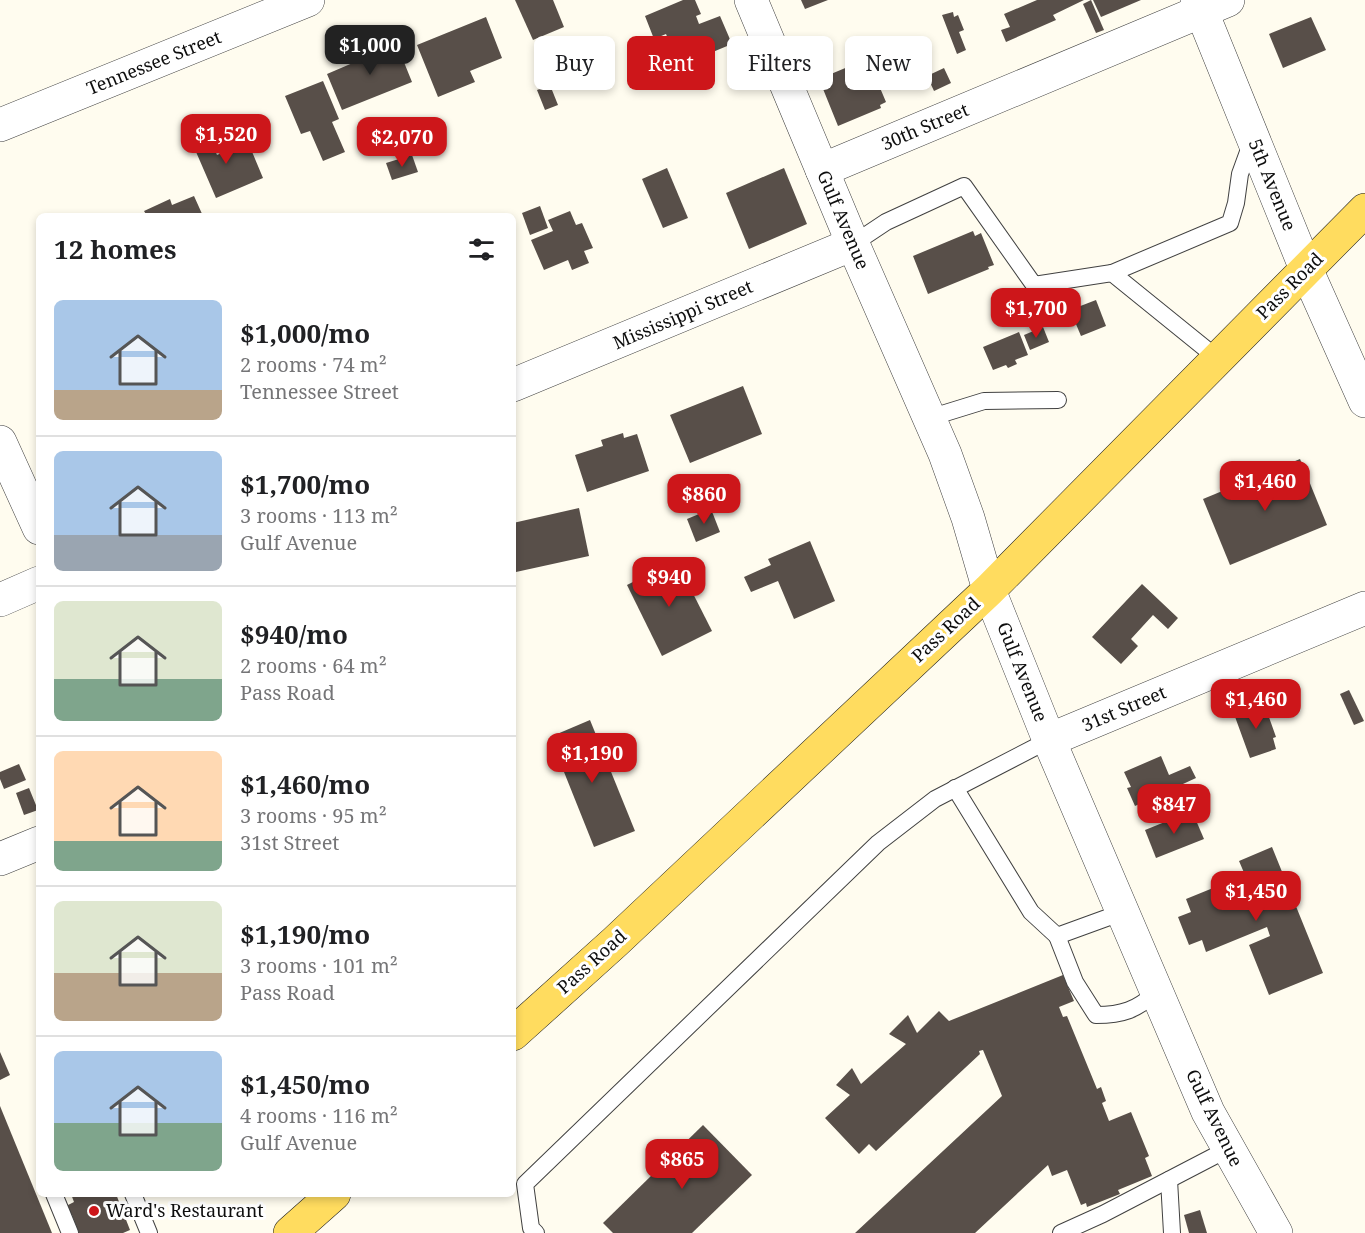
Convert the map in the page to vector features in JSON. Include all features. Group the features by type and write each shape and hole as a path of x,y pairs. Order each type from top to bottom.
{"main road":[{"name":"Pass Road","path":"516,1031 623,934 989,590 1365,210"},
{"path":"290,1233 326,1197"}],"street":[{"name":"Tennessee Street","path":"0,125 308,0"},
{"name":"Gulf Avenue","path":"751,0 853,244 945,454 968,518 989,590 1049,740 1208,1112 1276,1233"},
{"name":"30th Street","path":"822,170 1209,4"},
{"name":"5th Avenue","path":"1209,4 1253,137 1306,269 1365,401"},
{"name":"Mississippi Street","path":"516,385 853,244"},
{"path":"0,442 36,521"},
{"path":"0,600 36,584"},
{"name":"31st Street","path":"1049,740 1365,608"},
{"path":"0,859 36,844"}],"lane":[{"path":"853,244 886,222 964,186 1034,285 1112,273 1230,223 1236,203 1240,174 1253,137"},
{"path":"1112,273 1217,358"},
{"path":"929,418 984,401 1058,400"},
{"path":"536,1233 531,1228 525,1184 879,843 935,799 1049,740"},
{"path":"955,788 1031,912 1057,936 1075,982 1096,1015 1112,1015 1139,1007 1157,992"},
{"path":"1057,936 1123,912"},
{"path":"1061,1233 1103,1214 1228,1149"},
{"path":"1169,1180 1172,1233"},
{"path":"55,1197 70,1233"},
{"path":"134,1197 149,1233"}],"building":[{"path":"515,0 553,0 564,27 543,36 534,36 533,40"},
{"path":"683,0 695,0 701,14 696,16 699,24 720,16 729,36 727,46 715,51 715,36 667,36 666,34 653,36 645,16"},
{"path":"801,0 828,0 805,9"},
{"path":"1037,0 1084,0 1053,15 1056,20 1006,42 1001,30 1010,27 1004,14"},
{"path":"1091,0 1104,30 1096,33 1083,4"},
{"path":"1093,0 1141,0 1101,17"},
{"path":"953,12 954,17 958,15 964,30 959,32 966,50 957,54 942,15"},
{"path":"486,17 502,58 470,71 475,82 438,97 417,45"},
{"path":"1311,17 1326,50 1283,68 1269,34"},
{"path":"395,40 412,82 342,110 327,74 355,62 354,58"},
{"path":"845,68 845,90 881,90 886,102 880,105 881,108 838,126 823,90 833,90 833,73"},
{"path":"944,68 951,83 934,91 932,74"},
{"path":"323,81 339,119 332,122 345,152 323,161 310,131 301,134 285,96"},
{"path":"537,90 552,90 558,105 545,110"},
{"path":"207,130 217,155 248,142 263,178 216,198 190,138"},
{"path":"412,155 418,172 392,180 386,163"},
{"path":"667,168 688,218 663,228 642,179"},
{"path":"784,168 807,224 749,249 726,193"},
{"path":"194,196 202,213 145,213 144,211 170,199 172,205"},
{"path":"540,206 548,228 530,235 522,213"},
{"path":"570,211 576,225 582,223 593,248 584,251 589,263 572,270 568,260 544,270 531,240 553,231 548,220"},
{"path":"973,231 975,236 981,233 994,265 928,294 913,256"},
{"path":"1096,300 1106,326 1081,336 1070,310"},
{"path":"1043,327 1049,342 1030,350 1024,335"},
{"path":"1019,332 1028,355 1015,360 1017,364 1008,368 1006,365 993,370 983,347"},
{"path":"743,386 762,434 690,463 670,415"},
{"path":"623,433 624,438 637,434 649,471 587,492 575,455 603,446 601,440"},
{"path":"1300,459 1327,525 1230,565 1203,499"},
{"path":"579,508 589,556 516,572 516,522"},
{"path":"711,509 720,532 696,542 687,519"},
{"path":"810,541 835,601 794,619 778,581 751,592 744,577 771,565 768,559"},
{"path":"676,560 712,631 662,656 627,585"},
{"path":"1142,584 1178,618 1168,629 1153,615 1131,639 1138,646 1121,664 1092,637"},
{"path":"1349,690 1364,721 1354,725 1340,694"},
{"path":"1264,703 1276,737 1273,738 1276,749 1250,758 1234,714"},
{"path":"590,720 635,831 594,847 550,737"},
{"path":"1161,756 1169,775 1190,766 1196,778 1135,806 1127,788 1131,787 1124,772"},
{"path":"19,764 26,780 4,789 0,772"},
{"path":"29,788 36,811 24,815 16,793"},
{"path":"1192,811 1204,839 1156,858 1145,830"},
{"path":"1272,847 1323,973 1269,995 1249,945 1270,936 1267,927 1206,952 1202,940 1189,945 1178,917 1191,912 1186,899 1245,875 1239,861"},
{"path":"1063,975 1074,1001 1059,1007 1063,1017 1067,1016 1097,1089 1101,1087 1106,1101 1102,1103 1109,1121 1131,1112 1149,1156 1145,1158 1152,1176 1118,1190 1120,1194 1087,1207 1086,1203 1081,1205 1067,1170 1052,1176 1048,1165 975,1233 855,1233 1002,1096 983,1050 979,1051 980,1054 876,1151 869,1144 859,1154 825,1118 850,1095 836,1085 852,1068 861,1084 906,1044 889,1034 908,1015 917,1033 939,1011 949,1021"},
{"path":"0,1052 10,1075 0,1080"},
{"path":"0,1106 52,1233 0,1233"},
{"path":"703,1125 752,1175 692,1233 613,1233 603,1223"},
{"name":"Ward's Restaurant","path":"72,1197 117,1197 130,1230 123,1233 79,1233 72,1215 68,1217 64,1207 74,1202"},
{"path":"1200,1210 1207,1233 1189,1233 1184,1215"}],"place":[{"name":"Ward's Restaurant","path":"94,1211"}]}
